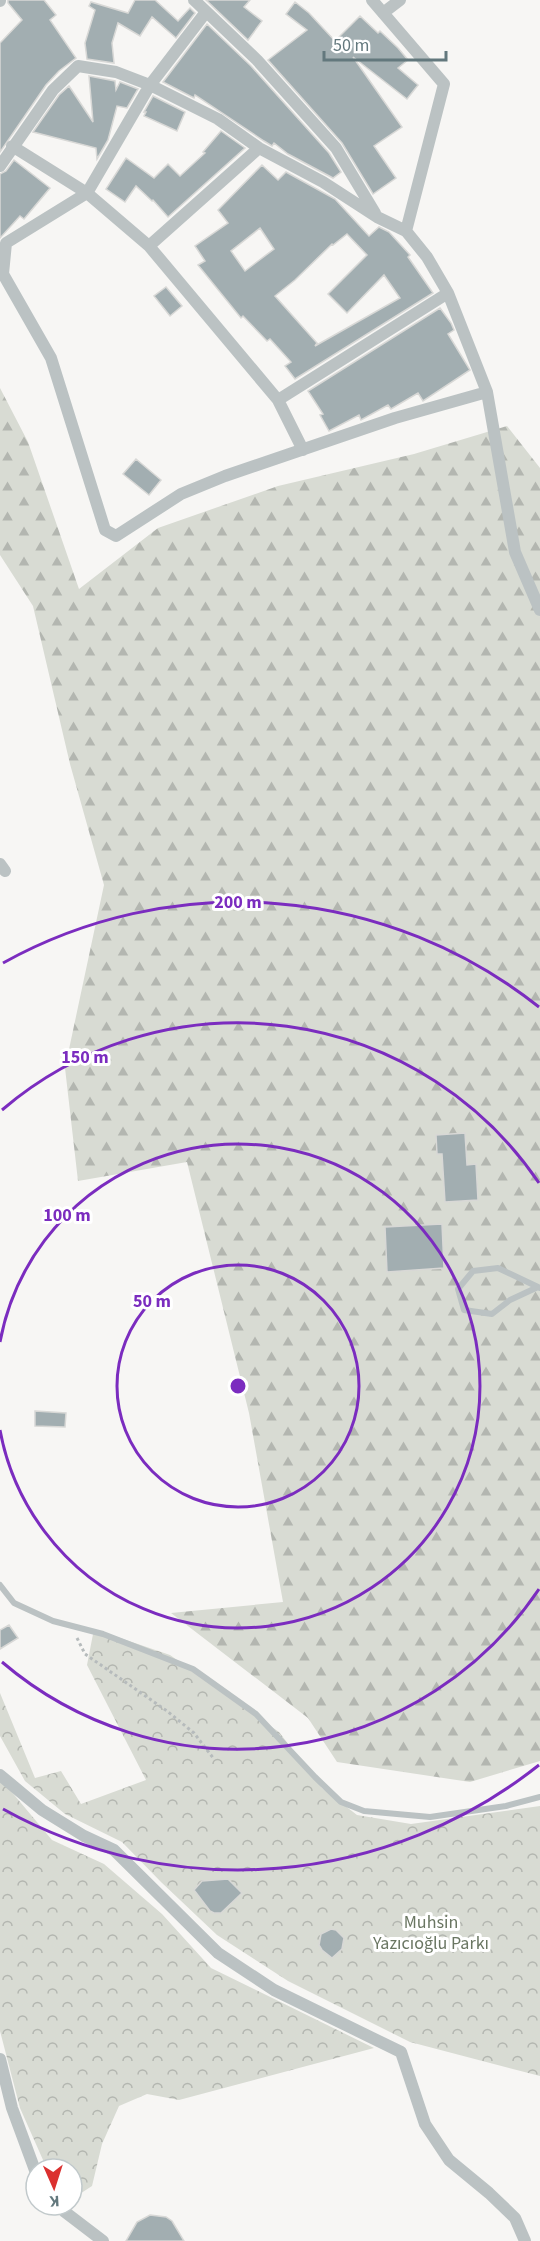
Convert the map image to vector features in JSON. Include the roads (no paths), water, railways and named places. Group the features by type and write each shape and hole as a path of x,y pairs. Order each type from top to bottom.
{"street":[{"path":"194,0 257,60 336,148 377,217"},
{"path":"372,0 444,84 406,231"},
{"path":"383,13 400,0"},
{"path":"206,12 150,85 87,193 6,243 3,274 51,358 105,530 116,536 181,494 225,476 395,418 487,392"},
{"path":"0,166 53,90 78,66 116,72 150,85 218,119 259,148 323,182 377,217 406,231 427,257 448,292 487,392 515,552 540,610"},
{"path":"12,146 87,193 148,246 278,400 303,450"},
{"path":"148,246 259,148"},
{"path":"278,400 448,292"},
{"path":"0,1775 42,1810 84,1836 114,1850 218,1953 274,1990 401,2052 408,2079 425,2124 449,2160 515,2218 525,2241"},
{"path":"0,2059 12,2108 30,2157"},
{"path":"72,2217 103,2241"}],"lane":[{"path":"498,1268 539,1287 510,1300 492,1314 464,1310 458,1289 473,1271 498,1268"},
{"path":"0,1585 14,1603 52,1621 103,1634 193,1669 256,1714 341,1802 364,1811 430,1817 506,1806 540,1797"}],"park label":[{"name":"Muhsin Yazıcıoğlu Parkı","path":"431,1932"}]}
